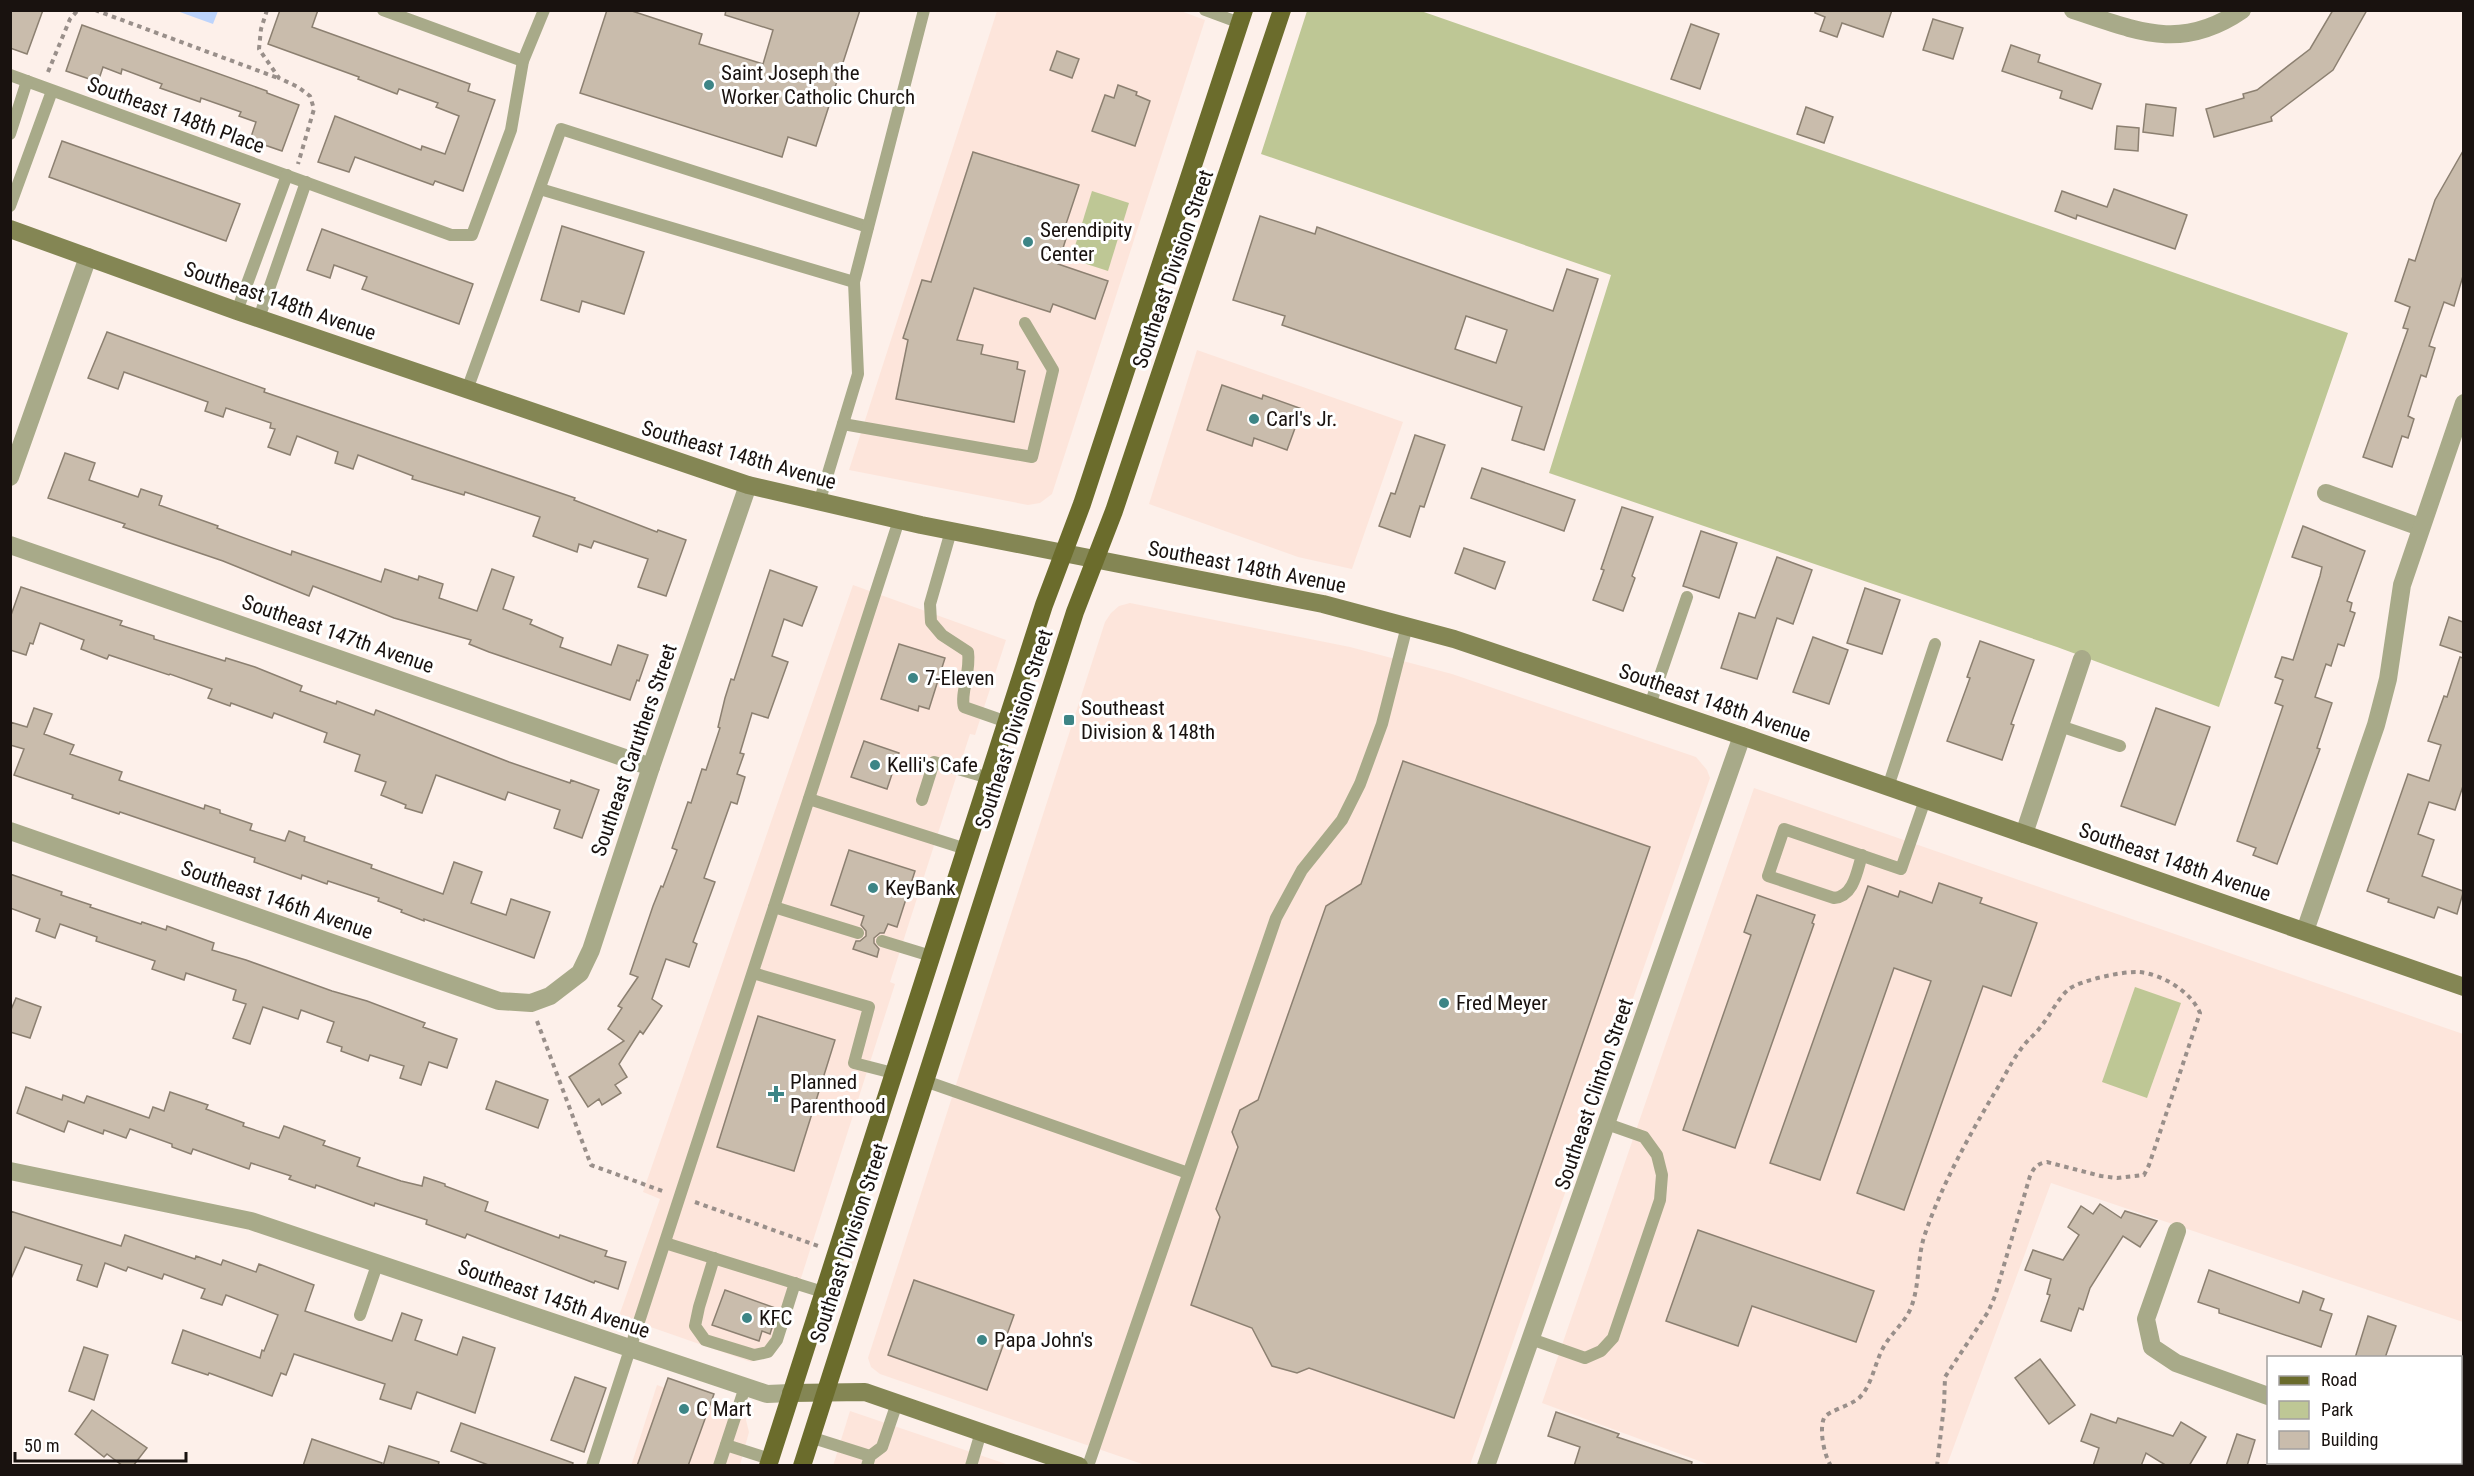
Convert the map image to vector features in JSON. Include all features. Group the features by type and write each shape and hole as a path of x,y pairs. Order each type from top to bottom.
{"main road":[{"name":"Southeast Division Street","path":"802,1466 1072,623 1189,291 1282,10"},
{"name":"Southeast Division Street","path":"769,1462 1007,722 1242,17"},
{"name":"Southeast 148th Avenue","path":"10,229 237,311 748,485 819,503 951,531 1323,604 1407,626 1742,736 2463,987"},
{"name":"Southeast 145th Avenue","path":"791,1394 865,1392 1079,1466"}],"street":[{"path":"2073,10 2130,29 2154,34 2177,35 2201,31 2221,24 2242,10"},
{"path":"10,477 88,257"},
{"path":"2305,931 2383,699 2388,680 2402,585 2463,403"},
{"name":"Southeast Caruthers Street","path":"531,1003 550,996 580,974 591,950 651,766 748,485"},
{"path":"2326,493 2420,527"},
{"name":"Southeast 147th Avenue","path":"10,544 651,766"},
{"path":"2024,834 2082,659"},
{"name":"Southeast Clinton Street","path":"1486,1466 1742,736"},
{"name":"Southeast 146th Avenue","path":"10,831 499,1001 531,1003"},
{"name":"Southeast 145th Avenue","path":"10,1171 251,1221 745,1387 767,1394 791,1394"},
{"path":"2177,1231 2146,1319 2152,1347 2176,1363 2267,1396"}],"lane":[{"path":"383,10 523,61 544,10"},
{"path":"819,503 858,374 854,282 924,10"},
{"path":"1205,10 1242,17"},
{"name":"Southeast 148th Place","path":"10,75 451,236 472,235 511,130 523,61"},
{"path":"10,134 27,81"},
{"path":"10,206 47,89"},
{"path":"467,390 561,129 868,227"},
{"path":"237,311 295,178"},
{"path":"259,318 295,178"},
{"path":"540,189 854,282"},
{"path":"843,424 1032,457 1053,370 1024,322"},
{"path":"592,1466 632,1349 899,520"},
{"path":"951,531 930,604 931,622 942,634 968,652 968,678 962,700 964,707 1007,722"},
{"path":"1650,705 1687,597"},
{"path":"1088,1466 1276,918 1302,870 1342,820 1360,784 1382,724 1407,626"},
{"path":"1888,787 1935,644"},
{"path":"2060,726 2120,746"},
{"path":"922,800 934,762 989,778"},
{"path":"809,799 966,849"},
{"path":"1862,855 1850,890 1842,897 1834,898 1768,876 1784,829 1862,855 1901,869 1925,800"},
{"path":"774,907 858,933"},
{"path":"882,941 931,956"},
{"path":"753,973 869,1008 854,1063 893,1073"},
{"path":"925,1081 1188,1173"},
{"path":"1531,1340 1585,1358 1601,1351 1613,1338 1660,1200 1662,1175 1657,1155 1644,1137 1607,1124"},
{"path":"665,1243 823,1292"},
{"path":"714,1258 695,1326 705,1340 754,1355 768,1352 777,1340 795,1283"},
{"path":"360,1314 378,1262"},
{"path":"719,1466 745,1387"},
{"path":"810,1437 868,1461 882,1448 897,1403"},
{"path":"971,1466 981,1432"},
{"path":"726,1445 769,1462"}],"path":[{"path":"47,89 60,39 70,19 78,10"},
{"path":"94,10 279,78 310,96 314,109 295,178"},
{"path":"267,10 261,29 259,49 279,78"},
{"path":"1831,1466 1826,1458 1822,1426 1825,1416 1843,1409 1858,1399 1869,1385 1882,1348 1904,1321 1915,1291 1917,1267 1924,1235 1940,1194 2021,1048 2041,1028 2067,991 2076,985 2132,971 2149,973 2181,990 2197,1005 2200,1013 2149,1165 2144,1175 2117,1178 2047,1162 2034,1167 1995,1296 1988,1311 1945,1377 1937,1466"},
{"path":"531,1003 591,1165 836,1252"}],"shaded area":[{"name":"Serendipity Center","path":"1178,10 1205,20 1052,494 1040,503 1028,505 849,470 997,11"},
{"path":"1197,350 1403,422 1352,569 1298,557 1149,504"},
{"path":"853,585 1006,640 975,735 970,734 890,982 895,984 779,1347 751,1362 619,1316 660,1199 643,1192"},
{"path":"1130,603 1350,647 1452,674 1696,757 1707,770 1710,778 1470,1465 1145,1465 880,1374 871,1367 868,1358 1105,622 1119,606"},
{"path":"1754,788 2463,1034 2463,1322 2051,1183 1947,1465 1710,1465 1542,1403"},
{"path":"657,1385 745,1416 749,1432 740,1465 631,1466"},
{"path":"850,1411 1009,1465 833,1466"}],"green space":[{"path":"1307,11 1421,11 2348,333 2219,707 2057,647 1549,473 1611,275 1261,154"},
{"path":"1092,191 1129,203 1108,271 1071,259"},
{"path":"2135,987 2181,1003 2147,1098 2102,1082"}],"water":[{"path":"177,11 218,11 213,24"}],"building":[{"path":"10,10 43,10 27,54 10,48"},
{"path":"280,10 318,10 312,27 470,84 468,91 495,100 463,191 435,181 433,185 355,157 349,172 318,162 335,116 421,150 422,146 445,154 459,116 436,107 438,103 399,89 397,94 358,79 359,77 268,44"},
{"name":"Saint Joseph the Worker Catholic Church","path":"607,10 629,10 702,34 699,44 763,64 773,30 725,15 726,10 860,10 816,146 788,137 782,157 580,93"},
{"path":"1815,10 1892,10 1883,37 1842,23 1837,37 1820,31 1825,17 1815,13"},
{"path":"2333,10 2367,10 2333,70 2271,117 2272,121 2214,137 2206,109 2244,98 2243,94 2257,90 2310,49"},
{"path":"1933,19 1963,28 1953,59 1923,50"},
{"path":"1691,24 1719,34 1700,89 1671,79"},
{"path":"82,25 267,91 267,93 299,105 282,151 250,140 256,122 239,116 241,112 201,98 200,102 160,88 162,84 122,69 121,74 103,67 98,82 66,71"},
{"path":"2011,45 2040,55 2038,62 2101,84 2092,109 2060,98 2062,91 2002,71"},
{"path":"1057,51 1079,59 1072,78 1050,70"},
{"path":"1118,85 1137,92 1136,95 1150,101 1135,146 1092,131 1105,95 1114,98"},
{"path":"2146,104 2176,108 2173,136 2143,132"},
{"path":"1806,107 1833,117 1824,143 1797,134"},
{"path":"2117,126 2139,128 2138,151 2115,149"},
{"path":"62,141 240,204 226,241 49,177"},
{"path":"2463,151 2463,276 2454,306 2444,302 2429,346 2435,348 2426,377 2421,375 2408,416 2414,419 2408,438 2402,436 2392,467 2363,457 2408,329 2403,328 2410,307 2395,301 2409,259 2415,261 2435,200"},
{"path":"973,152 1079,185 1066,224 1070,226 1058,264 1108,281 1095,319 1053,304 1050,312 974,288 957,340 983,345 981,354 1018,362 1017,369 1025,371 1014,422 896,399 908,340 903,338 922,280 931,282"},
{"path":"2114,189 2187,215 2175,249 2077,215 2076,219 2055,211 2062,191 2107,207"},
{"path":"1260,216 1315,234 1317,227 1553,311 1567,269 1598,279 1544,450 1512,440 1522,407 1282,325 1285,316 1233,300","holes":["1466,316 1507,330 1496,363 1455,349"]},
{"path":"562,226 644,252 624,314 582,301 579,312 541,300"},
{"path":"322,229 473,284 459,324 362,289 367,277 334,265 330,278 307,270"},
{"path":"107,332 265,389 264,392 575,498 574,500 657,532 658,530 686,540 666,596 638,587 648,559 594,541 591,548 579,544 577,552 533,536 540,517 465,492 464,495 412,479 413,476 358,455 353,469 335,463 338,452 297,436 290,455 268,447 275,429 270,428 271,423 226,408 223,417 205,411 208,402 124,372 118,389 88,378"},
{"name":"Carl's Jr.","path":"1222,385 1262,399 1263,395 1302,409 1287,450 1254,438 1252,446 1207,430"},
{"path":"1415,435 1445,445 1424,507 1420,506 1410,537 1379,526 1391,493 1395,494"},
{"path":"65,453 95,463 89,480 138,497 141,489 162,496 159,505 218,526 217,528 291,555 292,551 381,582 385,569 418,580 419,576 443,584 439,598 477,611 492,569 514,577 503,609 532,620 530,624 563,638 560,647 611,665 618,645 648,655 639,681 637,680 630,700 489,652 469,644 471,640 394,618 313,586 309,596 223,561 123,527 125,524 48,498"},
{"path":"1482,468 1575,500 1564,531 1471,498"},
{"path":"1622,507 1653,517 1632,576 1635,578 1623,611 1593,600"},
{"path":"2303,526 2365,551 2347,601 2352,603 2350,611 2355,613 2344,646 2338,644 2331,666 2326,664 2315,697 2332,703 2317,748 2320,749 2277,864 2253,855 2256,848 2237,841 2283,706 2275,703 2283,680 2275,677 2282,657 2293,660 2322,567 2292,557"},
{"path":"1701,531 1737,543 1719,598 1683,586"},
{"path":"1464,548 1505,562 1495,589 1455,573"},
{"path":"1777,557 1812,570 1793,624 1777,618 1757,679 1721,668 1739,613 1755,618"},
{"path":"770,570 817,587 802,626 784,619 772,656 788,662 768,718 752,713 740,753 744,754 737,774 745,777 737,804 731,802 704,878 715,882 693,942 697,944 689,967 666,959 652,999 662,1006 643,1034 640,1031 619,1064 627,1077 615,1085 621,1093 602,1105 599,1099 588,1107 569,1077 624,1041 608,1029 622,1008 618,1006 638,977 630,974 653,906 677,850 672,848 688,802 691,803 702,769 706,770 720,728 718,727 731,679 734,680"},
{"path":"21,587 122,621 120,625 154,636 154,639 225,661 226,658 255,667 302,686 300,691 336,704 337,701 374,715 376,710 509,762 570,783 571,780 599,790 582,838 554,828 560,810 508,792 505,800 436,775 422,813 405,808 406,805 381,795 386,782 355,771 360,755 324,742 327,733 274,713 272,718 231,703 230,706 208,698 212,689 109,655 107,659 81,649 84,640 40,623 33,644 30,643 26,655 10,650 10,618"},
{"path":"1865,588 1900,600 1882,654 1847,643"},
{"path":"2449,617 2463,622 2463,653 2440,645"},
{"path":"1813,637 1848,650 1829,704 1793,692"},
{"path":"1980,641 2034,660 2011,724 2014,725 2002,760 1947,741 1970,678 1967,677"},
{"name":"7-Eleven","path":"899,644 945,658 929,709 919,706 918,711 881,699"},
{"path":"2460,657 2463,658 2463,786 2455,810 2429,802 2418,834 2434,840 2422,876 2463,891 2463,893 2457,914 2438,907 2434,918 2388,902 2389,899 2367,891 2408,774 2429,781 2441,745 2428,741 2444,696 2447,697"},
{"path":"34,708 52,714 44,734 74,745 70,754 122,772 119,780 204,809 205,805 220,810 220,813 252,824 250,830 285,841 289,831 305,837 304,841 372,865 371,868 443,894 454,862 482,872 471,903 506,915 511,899 550,912 534,958 424,919 424,921 378,901 379,898 328,881 327,884 302,875 301,879 254,862 255,858 72,798 73,795 14,775 24,749 10,745 10,722 27,727"},
{"path":"2156,708 2210,727 2175,825 2121,806"},
{"name":"Kelli's Cafe","path":"864,741 899,753 887,789 851,777"},
{"name":"Fred Meyer","path":"1403,761 1650,847 1454,1418 1309,1368 1297,1373 1272,1366 1252,1328 1191,1305 1220,1217 1216,1209 1238,1147 1232,1132 1240,1110 1258,1100 1326,906 1361,884"},
{"name":"KeyBank","path":"849,850 915,871 897,927 888,924 884,933 874,938 874,943 879,949 877,957 853,949 856,941 866,936 866,931 861,925 864,916 831,905"},
{"path":"10,874 62,892 61,895 91,905 90,907 141,924 142,922 166,930 167,926 214,943 212,950 367,1001 425,1023 423,1027 457,1039 447,1068 429,1062 421,1085 400,1078 404,1066 370,1055 368,1061 341,1051 342,1047 327,1042 334,1022 301,1010 298,1019 263,1007 250,1044 233,1038 246,1004 233,1000 236,990 186,973 184,980 152,969 155,961 96,941 97,937 60,924 55,938 36,931 40,919 10,908"},
{"path":"1939,883 1982,898 1980,903 2037,923 2011,996 1983,986 1904,1210 1857,1193 1931,981 1894,968 1820,1180 1770,1163 1868,886 1898,897 1900,891 1932,903"},
{"path":"1757,895 1815,915 1812,923 1814,924 1735,1148 1683,1130 1751,935 1744,932"},
{"path":"16,998 41,1007 30,1038 10,1032 10,1012"},
{"name":"Planned Parenthood","path":"758,1016 835,1040 794,1171 717,1147"},
{"path":"496,1081 548,1100 538,1128 486,1109"},
{"path":"26,1087 62,1100 63,1095 84,1103 87,1096 149,1118 153,1107 164,1111 170,1092 208,1105 206,1109 244,1123 243,1126 279,1138 284,1126 325,1141 323,1145 360,1158 357,1166 422,1186 424,1177 445,1184 445,1186 488,1202 485,1211 559,1238 560,1235 607,1251 605,1256 626,1262 618,1289 595,1281 594,1283 467,1234 465,1238 426,1224 427,1220 375,1203 374,1206 316,1185 315,1188 289,1179 291,1176 251,1163 249,1169 193,1149 191,1154 172,1147 172,1144 130,1129 126,1138 104,1130 103,1134 68,1121 64,1132 17,1113"},
{"path":"2100,1204 2121,1218 2125,1211 2157,1221 2140,1247 2123,1236 2090,1288 2083,1310 2079,1308 2071,1331 2041,1321 2050,1295 2047,1294 2051,1279 2025,1270 2033,1250 2063,1260 2079,1235 2068,1227 2081,1206 2093,1214"},
{"path":"10,1211 121,1246 125,1235 195,1259 196,1256 221,1265 223,1260 256,1272 259,1264 314,1285 305,1311 392,1341 402,1313 422,1320 415,1340 457,1355 463,1337 495,1348 475,1413 417,1392 411,1409 380,1399 385,1384 294,1354 286,1375 281,1373 272,1396 209,1373 208,1375 172,1363 183,1330 260,1358 278,1315 226,1295 222,1305 201,1298 205,1289 164,1274 162,1279 128,1267 126,1271 105,1263 97,1287 77,1280 82,1265 25,1247 10,1281"},
{"path":"1698,1230 1874,1291 1856,1342 1752,1306 1738,1346 1666,1321"},
{"path":"2209,1270 2299,1303 2303,1291 2324,1299 2320,1310 2332,1314 2321,1347 2219,1313 2219,1309 2198,1302"},
{"path":"914,1280 1014,1315 987,1390 888,1355"},
{"name":"KFC","path":"725,1290 778,1309 770,1334 762,1331 759,1341 712,1325"},
{"path":"2368,1316 2396,1326 2386,1356 2356,1356"},
{"path":"84,1347 108,1355 94,1400 69,1391"},
{"path":"2040,1359 2075,1405 2049,1424 2015,1378"},
{"path":"575,1377 606,1388 584,1452 551,1440"},
{"path":"668,1378 714,1394 688,1466 637,1466"},
{"path":"92,1410 147,1448 133,1466 123,1466 107,1454 104,1457 75,1434"},
{"path":"1556,1412 1619,1434 1617,1437 1692,1462 1691,1466 1574,1466 1580,1447 1548,1436"},
{"path":"2091,1414 2116,1423 2118,1418 2173,1436 2181,1422 2206,1437 2189,1466 2167,1466 2146,1453 2141,1466 2093,1466 2099,1448 2081,1441"},
{"path":"461,1423 573,1463 572,1466 491,1466 451,1451"},
{"path":"2237,1434 2255,1440 2247,1466 2226,1466"},
{"path":"312,1439 382,1463 381,1466 303,1466"},
{"path":"389,1446 439,1462 438,1466 383,1466"}],"place":[{"name":"Saint Joseph the Worker Catholic Church","path":"709,85"},
{"name":"Serendipity Center","path":"1028,242"},
{"name":"Carl's Jr.","path":"1254,419"},
{"name":"7-Eleven","path":"913,678"},
{"name":"Southeast Division & 148th","path":"1069,720"},
{"name":"Kelli's Cafe","path":"875,765"},
{"name":"KeyBank","path":"873,888"},
{"name":"Fred Meyer","path":"1444,1003"},
{"name":"Planned Parenthood","path":"776,1094"},
{"name":"KFC","path":"747,1318"},
{"name":"Papa John's","path":"982,1340"},
{"name":"C Mart","path":"684,1409"}]}
